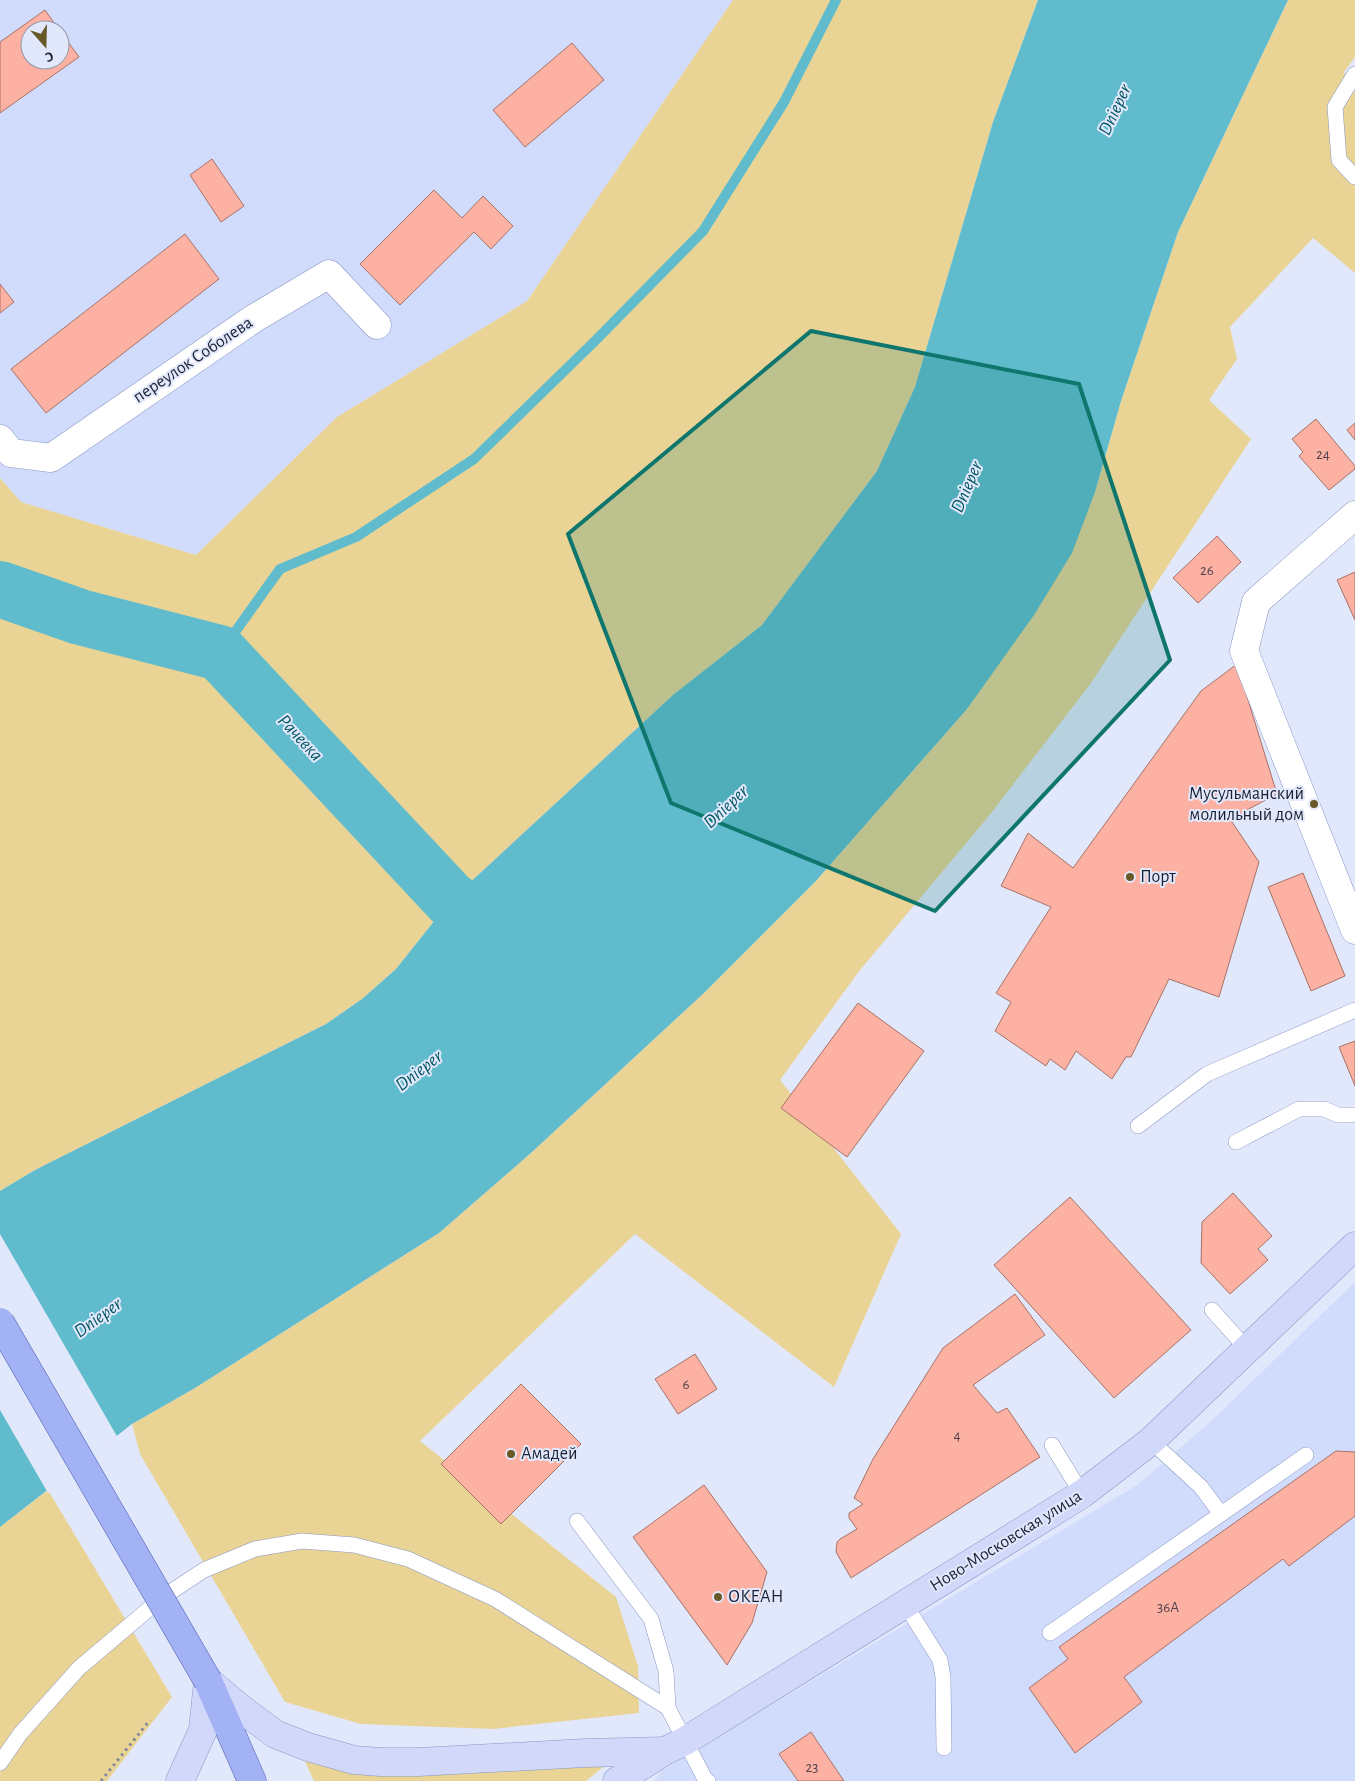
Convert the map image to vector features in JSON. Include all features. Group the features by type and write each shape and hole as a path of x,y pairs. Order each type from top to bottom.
{"main road":[{"path":"0,1322 208,1681 252,1781"}],"street":[{"name":"переулок Соболева","path":"0,439 11,453 51,458 253,319 329,274 377,325"},
{"path":"1355,515 1256,602 1244,651 1355,930"},
{"name":"Ново-Московская улица","path":"617,1781 1082,1494 1151,1441 1355,1246"},
{"path":"208,1681 239,1708 275,1734 308,1748 354,1760 418,1762 675,1746"},
{"path":"180,1781 203,1730 208,1681"},
{"path":"640,1781 675,1746"}],"lane":[{"path":"1355,74 1335,107 1339,160 1355,176"},
{"path":"1138,1126 1207,1074 1355,1010"},
{"path":"1236,1142 1299,1110 1324,1109 1338,1115 1355,1115"},
{"path":"1212,1310 1248,1349"},
{"path":"1151,1441 1201,1487 1221,1514"},
{"path":"1052,1445 1082,1494"},
{"path":"1050,1632 1306,1455"},
{"path":"577,1521 651,1619 666,1671 668,1708 675,1746 708,1781"},
{"path":"0,1763 20,1734 79,1668 163,1597 204,1570 255,1549 302,1540 354,1545 408,1559 495,1599 668,1708"},
{"path":"905,1604 940,1660 943,1677 944,1748"}],"path":[{"path":"101,1781 150,1720"}],"highlighted area":[{"path":"811,331 1079,384 1170,660 935,911 671,803 568,534"}],"shaded area":[{"path":"0,0 733,0 527,301 337,417 196,555 21,502 0,478"},
{"path":"733,0 1038,0 993,122 915,387 877,471 762,625 673,695 451,900 396,969 362,999 326,1024 35,1170 0,1191 0,478 21,502 196,555 337,417 527,301"},
{"path":"1288,0 1355,0 1355,57 1344,72 1355,92 1355,273 1313,238 1230,327 1237,359 1209,400 1251,439 1091,683 988,817 860,970 780,1080 901,1234 834,1387 635,1234 420,1441 616,1597 638,1666 639,1713 493,1729 361,1724 285,1702 140,1454 132,1424 195,1388 439,1233 532,1152 705,992 815,882 967,709 1095,492 1121,401 1178,232"},
{"path":"1355,1282 1355,1781 654,1781 662,1771 1137,1485 1209,1423"},
{"path":"48,1490 172,1697 107,1781 0,1781 0,1527"},
{"path":"298,1746 409,1758 623,1751 586,1781 314,1781"}],"water":[{"name":"Dnieper","path":"1038,0 1288,0 1178,232 1121,401 1095,492 1072,553 1034,615 967,709 815,882 705,992 532,1152 439,1233 195,1388 132,1424 0,1527 0,1191 35,1170 326,1024 362,999 396,969 451,900 673,695 762,625 877,471 915,387 993,122"}],"pier":[{"path":"0,1234 118,1438 48,1493 0,1410"}],"building":[{"path":"45,10 52,20 31,20"},
{"path":"20,28 20,70 61,70 0,113 0,42"},
{"path":"572,43 604,80 525,147 493,110"},
{"path":"70,45 79,57 70,63"},
{"path":"212,159 244,206 221,222 190,175"},
{"path":"434,190 462,218 483,196 513,226 491,249 474,232 400,305 360,264"},
{"path":"185,234 219,279 46,413 11,369"},
{"path":"0,284 14,302 0,313"},
{"path":"1316,419 1355,466 1355,469 1329,490 1299,456 1303,452 1292,439"},
{"path":"1355,423 1355,440 1347,430"},
{"path":"1217,536 1241,562 1198,603 1173,578"},
{"path":"1355,572 1355,620 1337,580"},
{"name":"Порт","path":"1237,664 1277,794 1230,819 1259,862 1219,997 1169,979 1131,1057 1126,1057 1112,1079 1076,1051 1065,1070 1050,1059 1046,1066 995,1031 1011,1002 996,993 1051,907 1001,886 1028,833 1073,868 1201,691"},
{"path":"1303,873 1345,976 1311,991 1268,887"},
{"path":"858,1003 924,1051 847,1157 781,1108"},
{"path":"1355,1041 1355,1086 1339,1047"},
{"path":"1233,1193 1272,1236 1258,1249 1268,1260 1230,1294 1201,1263 1202,1222"},
{"path":"1070,1197 1191,1330 1114,1398 994,1265"},
{"path":"1015,1294 1045,1335 973,1385 997,1413 1007,1408 1040,1457 851,1578 836,1552 837,1542 857,1529 849,1518 849,1513 863,1504 854,1498 873,1459 943,1348"},
{"path":"695,1354 717,1389 678,1414 655,1379"},
{"name":"Амадей","path":"521,1384 581,1444 501,1524 441,1464"},
{"path":"1336,1451 1355,1452 1355,1516 1289,1566 1283,1559 1124,1677 1142,1702 1075,1753 1029,1688 1068,1659 1059,1647"},
{"name":"ОКЕАН","path":"704,1485 767,1572 752,1623 727,1665 633,1537"},
{"path":"811,1732 844,1781 798,1781 779,1754"}],"waterway":[{"path":"220,653 280,569 356,537 474,459 595,341 703,231 784,102 836,0"},
{"name":"Рачевка","path":"0,589 80,617 220,653 451,900 518,941"}],"place":[{"name":"Мусульманский молильный дом","path":"1314,804"},
{"name":"Порт","path":"1130,877"},
{"name":"Амадей","path":"511,1454"},
{"name":"ОКЕАН","path":"718,1597"}]}
